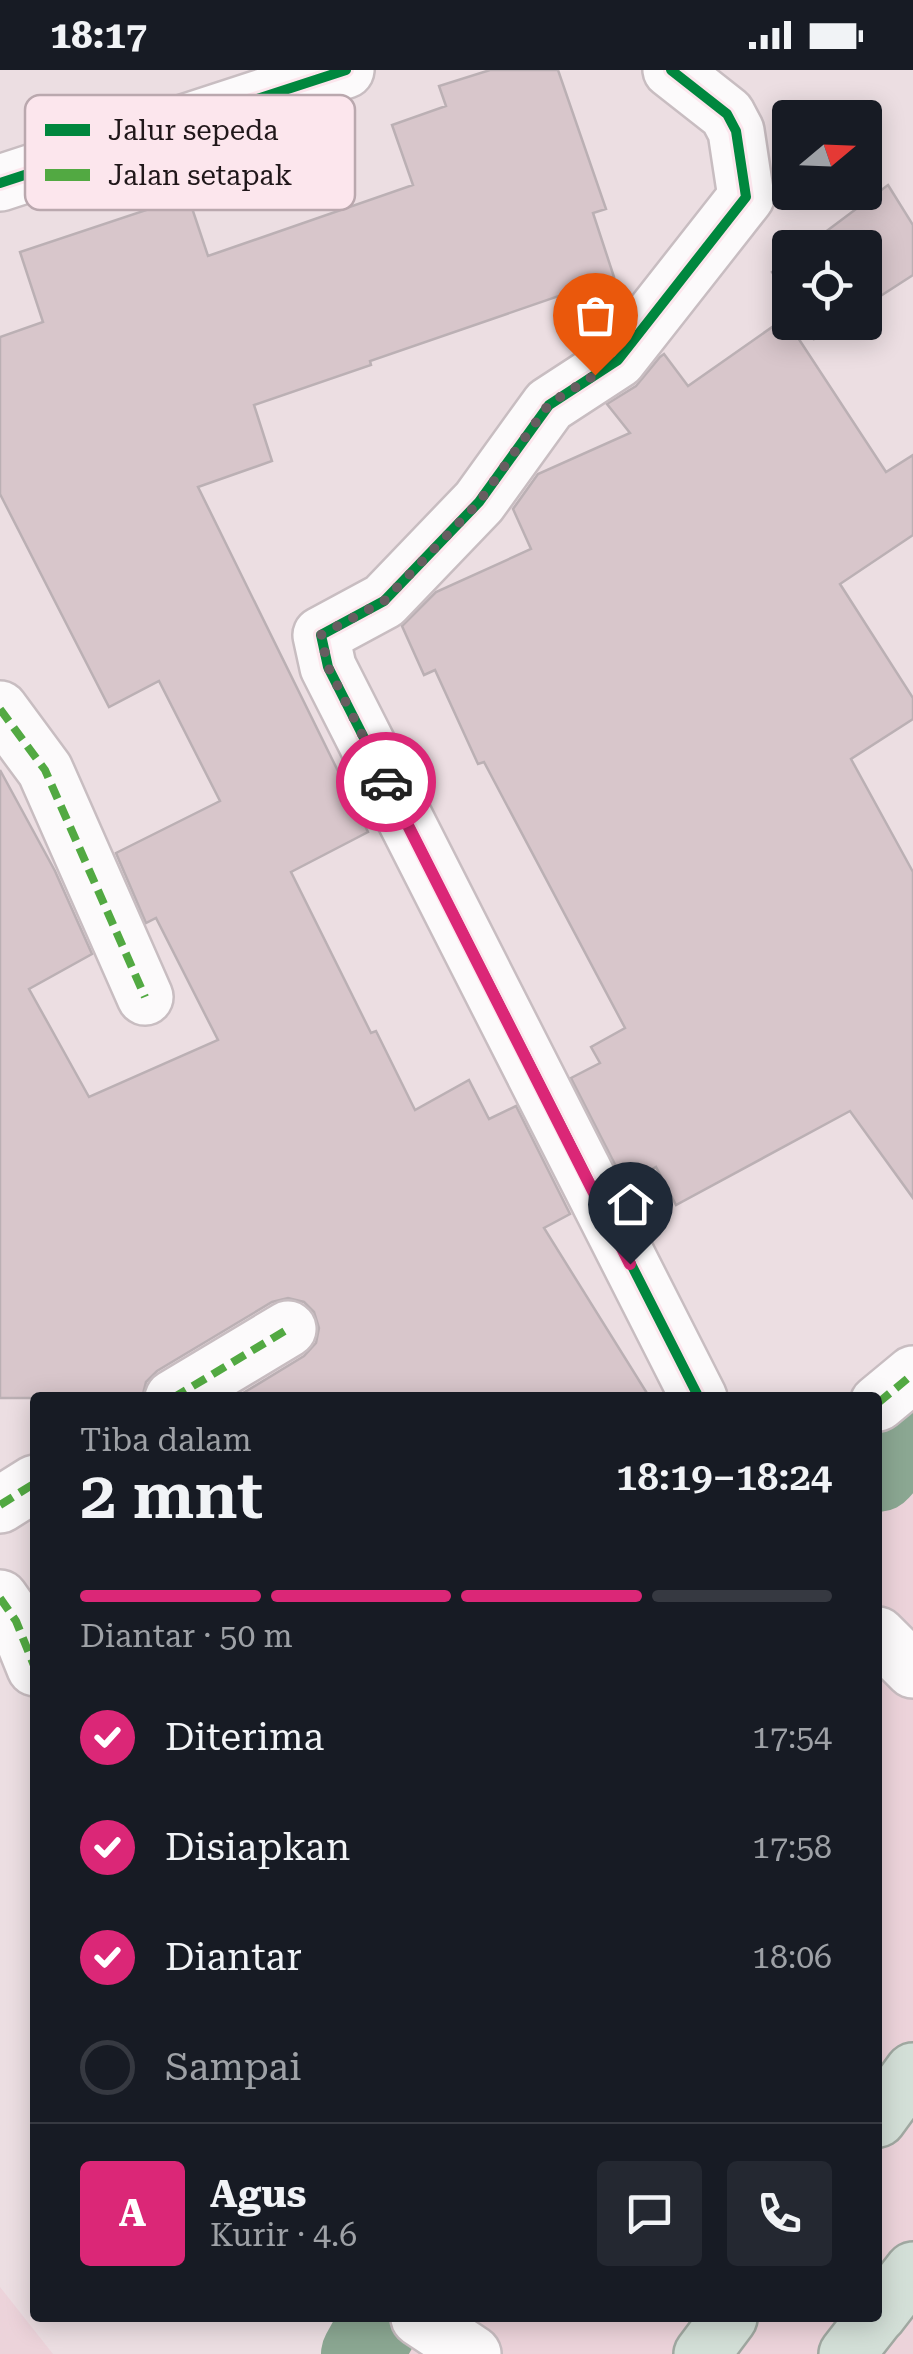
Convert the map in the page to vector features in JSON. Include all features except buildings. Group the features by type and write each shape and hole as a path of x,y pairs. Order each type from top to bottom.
{"highway":[{"path":"882,2114 913,2072"},
{"path":"882,2309 913,2270"},
{"path":"702,2354 726,2322"},
{"path":"847,2354 871,2322"}],"street":[{"path":"269,95 346,70"},
{"path":"671,70 728,114 736,130 746,197 618,360 549,404 479,502 384,601 321,635 328,667 696,1392"},
{"path":"0,183 25,175"},
{"path":"0,709 45,770 145,997"},
{"path":"183,1392 288,1329"},
{"path":"882,1400 913,1374"},
{"path":"0,1505 30,1486"},
{"path":"0,1598 16,1621 30,1656"},
{"path":"882,1639 913,1670"}],"shaded area":[{"path":"913,1472 913,2354 344,2354 363,2322 882,2322 882,1498"},
{"path":"0,2287 53,2354 0,2354"}],"waterway":[{"path":"882,1466 913,1430"},
{"path":"362,2354 380,2322"}],"marked path":[{"path":"0,709 45,770 145,997"},
{"path":"183,1392 288,1329"},
{"path":"882,1400 913,1374"},
{"path":"0,1505 30,1486"},
{"path":"0,1598 16,1621 30,1656"}],"cycle path":[{"path":"269,95 346,70"},
{"path":"671,70 727,114 736,131 746,197 618,360 549,405 479,502 384,601 321,635 328,667 696,1392"},
{"path":"0,183 25,175"}],"way so far":[{"path":"386,782 328,667 321,635 384,601 479,502 549,404 595,375"}],"route":[{"path":"386,782 630,1264"}]}
